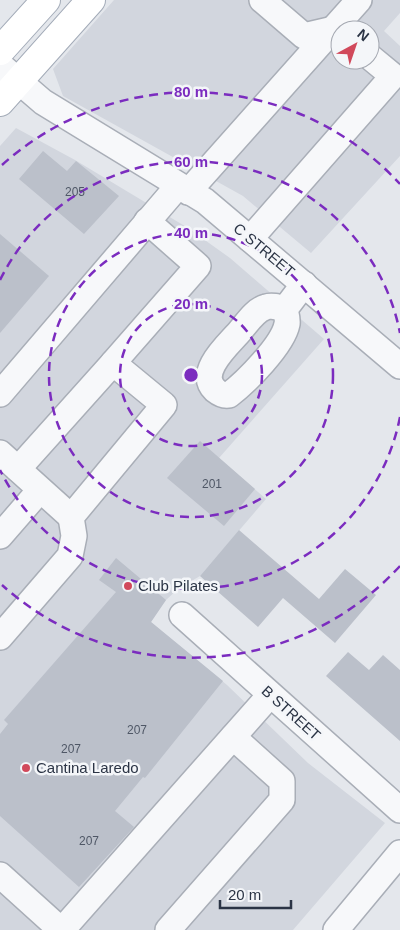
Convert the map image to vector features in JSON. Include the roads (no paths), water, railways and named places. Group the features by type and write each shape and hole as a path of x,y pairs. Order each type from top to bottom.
{"main road":[{"path":"0,51 46,0"},
{"path":"0,102 9,73 92,0"}],"street":[{"path":"262,0 304,36 330,32"},
{"path":"345,20 359,0"},
{"path":"0,394 148,221 183,189 330,38"},
{"path":"250,239 393,76 380,65"},
{"name":"C STREET","path":"9,73 43,102 205,201 400,366"},
{"path":"0,637 70,556 74,536 71,517 9,461 113,362 198,266 148,221"},
{"path":"285,309 304,284"},
{"path":"71,517 164,405 113,362"},
{"path":"0,536 40,490"},
{"name":"B STREET","path":"182,615 400,810"},
{"path":"0,875 62,930 270,695"},
{"path":"168,930 282,800 282,781 233,737"},
{"path":"336,930 400,854"}],"place":[{"name":"Club Pilates","path":"128,586"},
{"name":"Cantina Laredo","path":"26,768"}]}
